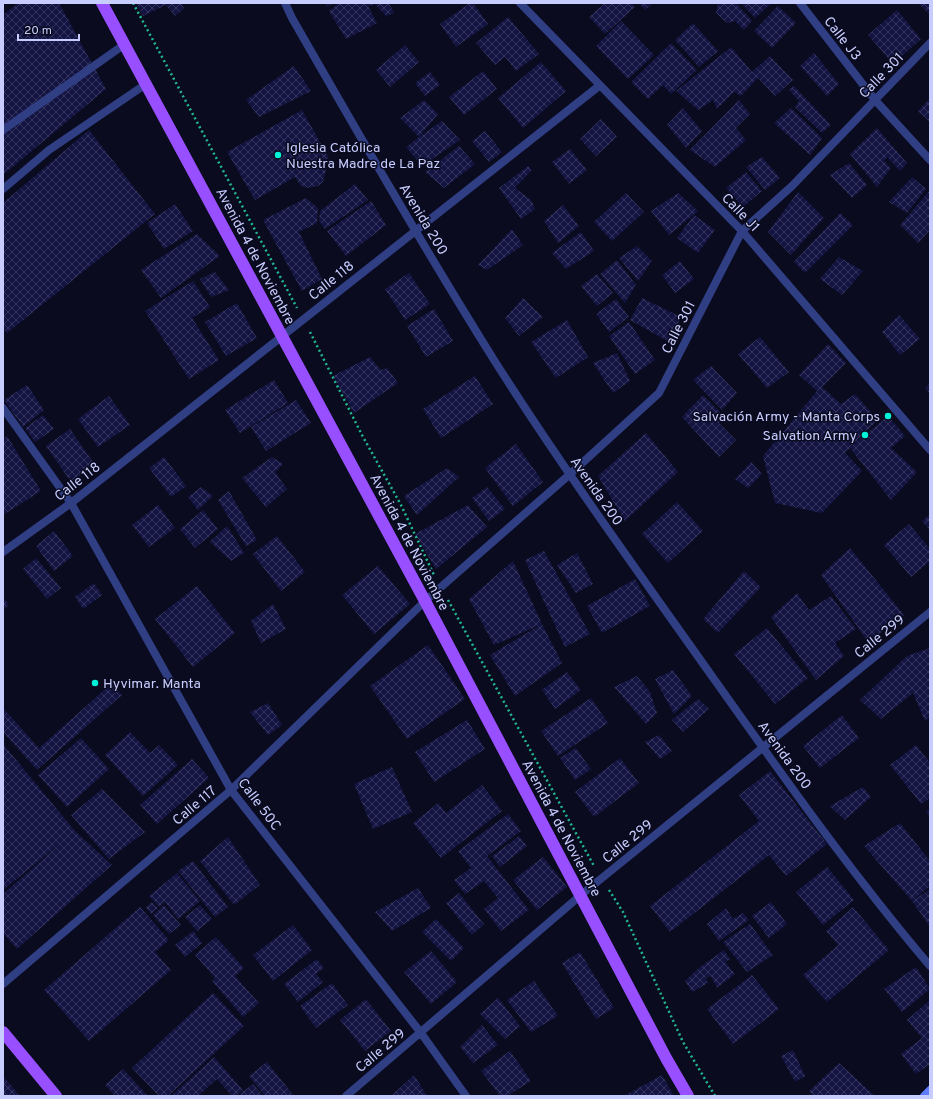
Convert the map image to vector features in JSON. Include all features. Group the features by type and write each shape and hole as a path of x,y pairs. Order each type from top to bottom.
{"main road":[{"name":"Avenida 4 de Noviembre","path":"102,3 283,336 581,895 666,1058 688,1096"},
{"path":"3,1032 56,1096"}],"street":[{"name":"Avenida 200","path":"285,3 292,18 414,230 495,360 569,474 763,747 896,926 930,966"},
{"name":"Calle J1","path":"520,3 599,86 742,231 930,450"},
{"name":"Calle J3","path":"800,3 875,100 930,160"},
{"name":"Calle 301","path":"425,602 659,393 742,231 792,186 930,43"},
{"path":"3,130 125,44"},
{"path":"3,189 49,150 146,84"},
{"name":"Calle 118","path":"3,552 71,503 283,336 414,230 599,86"},
{"name":"Calle 50C","path":"3,408 71,503 231,790 421,1033 466,1096"},
{"name":"Calle 117","path":"3,984 231,790 425,602"},
{"name":"Calle 299","path":"346,1096 581,895 930,612"},
{"path":"924,1096 930,1090"}],"path":[{"path":"133,3 257,235 304,319 441,587 582,846 623,912 683,1042 715,1096"}],"building":[{"path":"18,3 59,3 106,89 3,175 3,15"},
{"path":"136,3 181,3 184,8 175,16 166,5 143,16"},
{"path":"325,3 334,3 327,7"},
{"path":"339,3 389,3 394,13 386,16 375,4 368,6 377,23 346,39 329,11"},
{"path":"470,3 473,3 488,24 456,47 440,24"},
{"path":"605,3 631,3 635,7 605,34 589,17"},
{"path":"639,3 653,3 645,10"},
{"path":"718,3 736,3 752,21 744,30 735,21 727,23 716,13"},
{"path":"741,3 772,3 755,18"},
{"path":"918,3 930,3 930,15"},
{"path":"778,6 796,23 772,48 754,31"},
{"path":"897,10 921,39 893,64 868,35"},
{"path":"508,17 539,54 516,71 505,57 495,65 476,43"},
{"path":"621,21 654,55 628,79 596,46"},
{"path":"693,23 718,51 699,67 675,40"},
{"path":"671,43 697,70 671,94 663,85 648,99 631,82"},
{"path":"405,45 419,62 390,87 376,70"},
{"path":"731,47 752,72 770,56 793,80 775,96 758,78 741,96 734,92 717,109 713,100 698,110 676,91"},
{"path":"814,53 839,84 827,96 800,66"},
{"path":"541,62 566,91 523,128 498,98"},
{"path":"294,66 311,91 259,117 246,100"},
{"path":"483,71 497,89 464,115 449,97"},
{"path":"430,72 440,85 425,96 415,83"},
{"path":"794,86 831,125 822,133 795,107 799,101 789,90"},
{"path":"930,98 930,122 918,111"},
{"path":"424,100 438,114 419,137 400,118"},
{"path":"739,100 750,114 736,128 746,140 715,167 690,150"},
{"path":"683,108 702,131 686,148 667,125"},
{"path":"791,108 822,138 810,155 774,123"},
{"name":"Iglesia Católica Nuestra Madre de La Paz","path":"302,110 329,158 322,162 326,170 323,182 318,186 306,188 300,185 295,177 255,200 227,152"},
{"path":"601,119 617,137 596,156 580,139"},
{"path":"442,121 460,140 422,166 406,147"},
{"path":"877,128 907,163 900,171 887,157 884,161 891,168 877,187 850,154"},
{"path":"89,130 155,214 7,333 3,328 3,203"},
{"path":"485,131 502,152 489,162 472,141"},
{"path":"459,146 475,164 444,188 425,172"},
{"path":"570,149 587,170 569,184 552,162"},
{"path":"762,157 780,178 765,190 746,167"},
{"path":"849,163 867,185 852,198 830,175"},
{"path":"528,166 532,170 515,188 531,200 535,209 521,219 499,188"},
{"path":"746,172 762,191 743,207 726,188"},
{"path":"912,177 926,189 907,213 889,202"},
{"path":"355,184 368,200 325,229 319,221 320,211"},
{"path":"930,190 930,230 918,243 900,225"},
{"path":"798,192 824,218 791,255 768,232"},
{"path":"626,193 644,212 612,241 594,222"},
{"path":"678,193 698,211 669,235 651,211"},
{"path":"306,198 318,208 317,223 299,232 322,279 302,291 263,220"},
{"path":"371,201 386,225 346,256 327,231"},
{"path":"175,204 193,231 164,249 147,223"},
{"path":"563,205 579,226 558,243 544,221"},
{"path":"840,213 853,225 805,273 794,262"},
{"path":"694,215 715,230 698,253 677,238"},
{"path":"512,229 523,245 487,270 478,265"},
{"path":"581,232 594,251 566,269 552,253"},
{"path":"197,234 220,256 161,298 141,270"},
{"path":"637,246 652,261 638,281 619,258"},
{"path":"839,257 863,271 842,295 820,279"},
{"path":"617,260 636,285 625,303 600,274"},
{"path":"680,261 694,279 675,293 662,275"},
{"path":"215,272 229,290 211,297 200,279"},
{"path":"409,273 430,304 405,320 385,289"},
{"path":"597,274 613,293 597,306 581,286"},
{"path":"193,281 210,307 192,318 219,360 189,379 145,311"},
{"path":"523,298 543,317 519,336 505,318"},
{"path":"642,298 681,317 669,342 630,320"},
{"path":"616,299 629,317 609,332 596,314"},
{"path":"237,303 257,338 226,356 205,322"},
{"path":"434,309 453,341 426,357 407,326"},
{"path":"899,315 920,339 900,355 882,332"},
{"path":"567,320 588,357 556,378 531,342"},
{"path":"629,322 655,360 635,374 609,336"},
{"path":"760,337 789,372 767,388 738,354"},
{"path":"828,344 846,363 822,387 841,404 855,394 878,420 851,446 888,416 905,436 891,448 917,472 891,500 850,448 845,453 862,471 822,513 775,503 763,456 817,391 799,375"},
{"path":"617,353 630,381 613,393 593,363"},
{"path":"370,357 381,370 387,368 398,383 354,413 333,376"},
{"path":"711,366 737,393 722,410 693,380"},
{"path":"475,376 493,404 441,438 423,409"},
{"path":"274,380 288,403 240,433 225,410"},
{"path":"930,383 930,394 925,388"},
{"path":"27,385 44,410 23,427 4,400"},
{"path":"703,395 725,417 719,423 736,440 719,457 682,417"},
{"path":"109,396 130,425 98,447 78,419"},
{"path":"296,400 311,423 266,451 251,427"},
{"path":"43,415 54,429 35,442 25,428"},
{"path":"70,429 95,465 71,482 46,446"},
{"path":"646,433 678,472 625,521 598,476"},
{"path":"7,436 41,491 3,515 3,439"},
{"path":"516,444 543,482 513,506 485,468"},
{"path":"164,457 186,486 171,497 149,468"},
{"path":"272,457 283,464 275,472 287,489 266,507 242,478"},
{"path":"751,462 762,474 748,488 735,479"},
{"path":"447,468 459,477 417,515 404,496"},
{"path":"201,487 213,496 198,510 188,497"},
{"path":"487,487 505,509 489,521 472,498"},
{"path":"229,491 257,540 246,546 218,500"},
{"path":"677,502 703,531 668,563 642,534"},
{"path":"158,505 175,528 149,547 132,525"},
{"path":"468,505 487,527 436,569 415,534"},
{"path":"203,510 218,529 195,548 180,529"},
{"path":"930,514 930,530 922,521"},
{"path":"909,524 930,549 930,561 911,577 884,545"},
{"path":"227,526 244,553 231,561 210,542"},
{"path":"54,531 73,556 54,571 36,546"},
{"path":"277,536 305,572 281,591 253,554"},
{"path":"850,548 904,615 868,642 821,575"},
{"path":"544,551 590,634 565,647 525,560"},
{"path":"577,553 593,584 576,593 557,565"},
{"path":"36,558 61,588 47,599 23,569"},
{"path":"513,561 542,624 494,645 469,599"},
{"path":"378,566 410,604 374,634 342,595"},
{"path":"744,571 761,587 718,633 703,619"},
{"path":"635,579 650,606 602,633 587,606"},
{"path":"94,583 102,595 83,609 75,597"},
{"path":"197,586 235,633 193,667 155,619"},
{"path":"797,593 809,610 831,596 856,629 835,643 844,656 816,680 771,617"},
{"path":"3,597 9,605 3,610"},
{"path":"273,604 286,629 261,643 251,621"},
{"path":"542,624 562,663 515,696 490,655"},
{"path":"767,628 808,678 775,704 734,654"},
{"path":"428,645 465,699 407,739 370,686"},
{"path":"930,648 930,717 925,721 913,693 881,719 860,700 907,656"},
{"path":"673,670 692,696 674,714 655,679"},
{"path":"567,672 581,690 555,709 542,690"},
{"path":"637,676 650,692 657,713 646,724 614,687"},
{"path":"112,683 122,695 37,770 3,732 3,708 39,748"},
{"path":"591,698 608,723 558,756 541,731"},
{"path":"698,699 709,709 683,732 672,720"},
{"path":"268,703 282,725 268,735 250,712"},
{"path":"842,715 859,738 820,768 803,746"},
{"path":"467,720 485,749 434,782 415,752"},
{"path":"130,732 150,753 159,745 178,765 143,796 105,755"},
{"path":"659,735 672,751 660,759 645,742"},
{"path":"81,738 109,769 67,807 38,775"},
{"path":"3,744 75,831 112,865 17,949 3,933 3,894 65,840 3,890 3,826 5,825 3,823"},
{"path":"916,745 930,763 930,798 921,804 890,765"},
{"path":"576,748 591,769 575,780 560,758"},
{"path":"620,758 639,783 594,817 575,792"},
{"path":"192,759 209,778 157,824 140,805"},
{"path":"392,767 412,812 373,829 354,784"},
{"path":"770,771 827,844 786,876 769,855 670,932 650,906 759,821 739,795"},
{"path":"482,785 502,811 441,858 413,823 438,803 446,813"},
{"path":"863,787 871,797 845,820 830,806"},
{"path":"102,789 145,832 109,859 71,815"},
{"path":"930,809 930,817 926,812"},
{"path":"508,814 521,831 487,856 529,910 501,931 484,909 498,898 484,881 465,894 454,880 471,868 458,851"},
{"path":"900,823 930,861 930,886 912,901 864,846"},
{"path":"519,836 527,846 500,867 492,856"},
{"path":"228,837 260,885 234,905 200,861"},
{"path":"543,857 567,887 537,910 513,880"},
{"path":"193,861 228,907 215,917 178,871"},
{"path":"827,867 854,900 823,925 796,892"},
{"path":"177,873 200,901 178,919 165,902 159,907 149,896"},
{"path":"418,888 431,908 392,931 375,912"},
{"path":"930,889 930,927 912,901"},
{"path":"459,893 484,924 472,935 446,903"},
{"path":"152,902 158,908 151,914 146,907"},
{"path":"771,902 787,924 769,938 752,916"},
{"path":"164,905 181,925 169,934 153,915"},
{"path":"200,905 212,919 197,931 185,917"},
{"path":"140,907 169,940 155,952 171,970 89,1041 44,990"},
{"path":"853,907 889,950 827,1002 803,975 838,945 826,931"},
{"path":"726,908 733,919 743,913 749,920 719,941 707,924"},
{"path":"436,919 464,948 451,961 422,932"},
{"path":"750,924 773,955 747,972 723,942"},
{"path":"293,925 312,950 273,981 253,955"},
{"path":"193,931 202,943 185,957 175,945"},
{"path":"216,937 244,968 235,976 259,1003 243,1017 212,981 215,978 195,955"},
{"path":"724,950 730,959 725,962 735,974 717,988 711,976 707,978 703,971 708,983 692,992 685,981 700,967"},
{"path":"431,951 457,982 431,1004 404,972"},
{"path":"580,952 614,1008 596,1019 562,963"},
{"path":"317,959 324,968 316,974 323,982 298,1002 284,984"},
{"path":"916,967 930,989 902,1012 884,989"},
{"path":"752,975 779,1009 733,1044 707,1009"},
{"path":"534,981 558,1016 531,1032 507,1000"},
{"path":"332,983 348,1005 316,1028 300,1006"},
{"path":"213,993 244,1026 168,1096 159,1096 132,1068"},
{"path":"498,998 520,1026 505,1039 480,1014"},
{"path":"366,999 391,1031 365,1051 340,1020"},
{"path":"930,1000 930,1064 916,1074 901,1054 922,1038 907,1020"},
{"path":"482,1025 498,1045 473,1063 460,1047"},
{"path":"793,1050 805,1076 795,1082 781,1056"},
{"path":"510,1051 531,1081 507,1096 500,1096 481,1071"},
{"path":"214,1057 243,1090 236,1096 232,1096 217,1079 198,1096 171,1096"},
{"path":"267,1062 294,1096 265,1096 249,1076"},
{"path":"839,1063 875,1096 813,1096 809,1091"},
{"path":"123,1069 148,1096 115,1096 105,1085"},
{"path":"414,1075 427,1096 391,1096"},
{"path":"662,1075 674,1096 624,1096"},
{"path":"3,1076 20,1096 3,1096"},
{"path":"253,1084 263,1096 242,1096 240,1094"}],"place":[{"name":"Iglesia Católica Nuestra Madre de La Paz","path":"278,155"},
{"name":"Salvación Army - Manta Corps","path":"888,416"},
{"name":"Salvation Army","path":"865,435"},
{"name":"Hyvimar. Manta","path":"95,683"}]}
